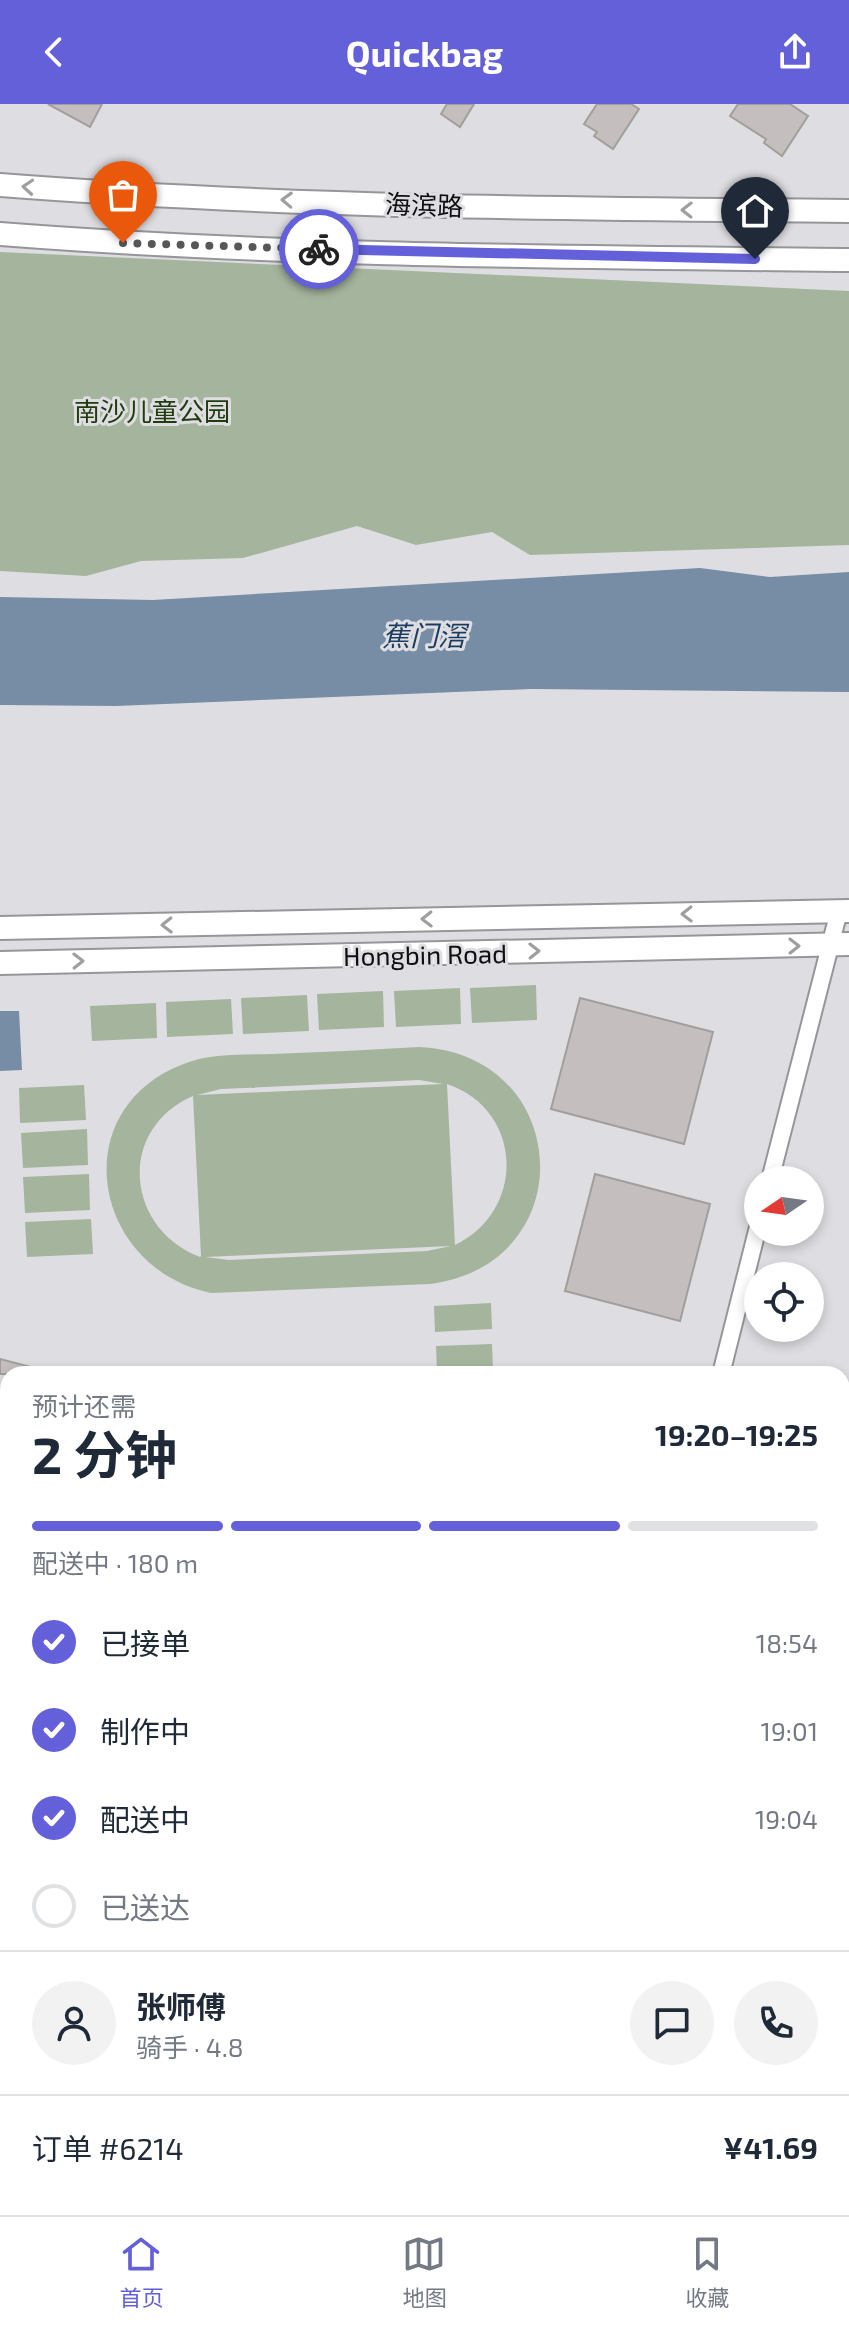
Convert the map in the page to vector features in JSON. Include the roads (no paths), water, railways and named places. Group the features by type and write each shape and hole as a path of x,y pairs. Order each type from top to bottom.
{"street":[{"name":"海滨路","path":"0,185 126,195 568,209 849,211"},
{"name":"海滨路","path":"0,234 123,243 567,257 849,260"},
{"name":"Hongbin Road","path":"0,928 844,911"},
{"path":"774,1166 840,945 844,911"},
{"name":"Hongbin Road","path":"0,963 840,945"},
{"path":"723,1366 753,1246"}],"water":[{"name":"蕉门滘","path":"700,568 770,577 849,572 849,692 531,689 116,706 0,705 0,597 153,600"},
{"path":"0,1011 19,1011 22,1070 0,1071"}],"park label":[{"name":"南沙儿童公园","path":"152,410"}]}
